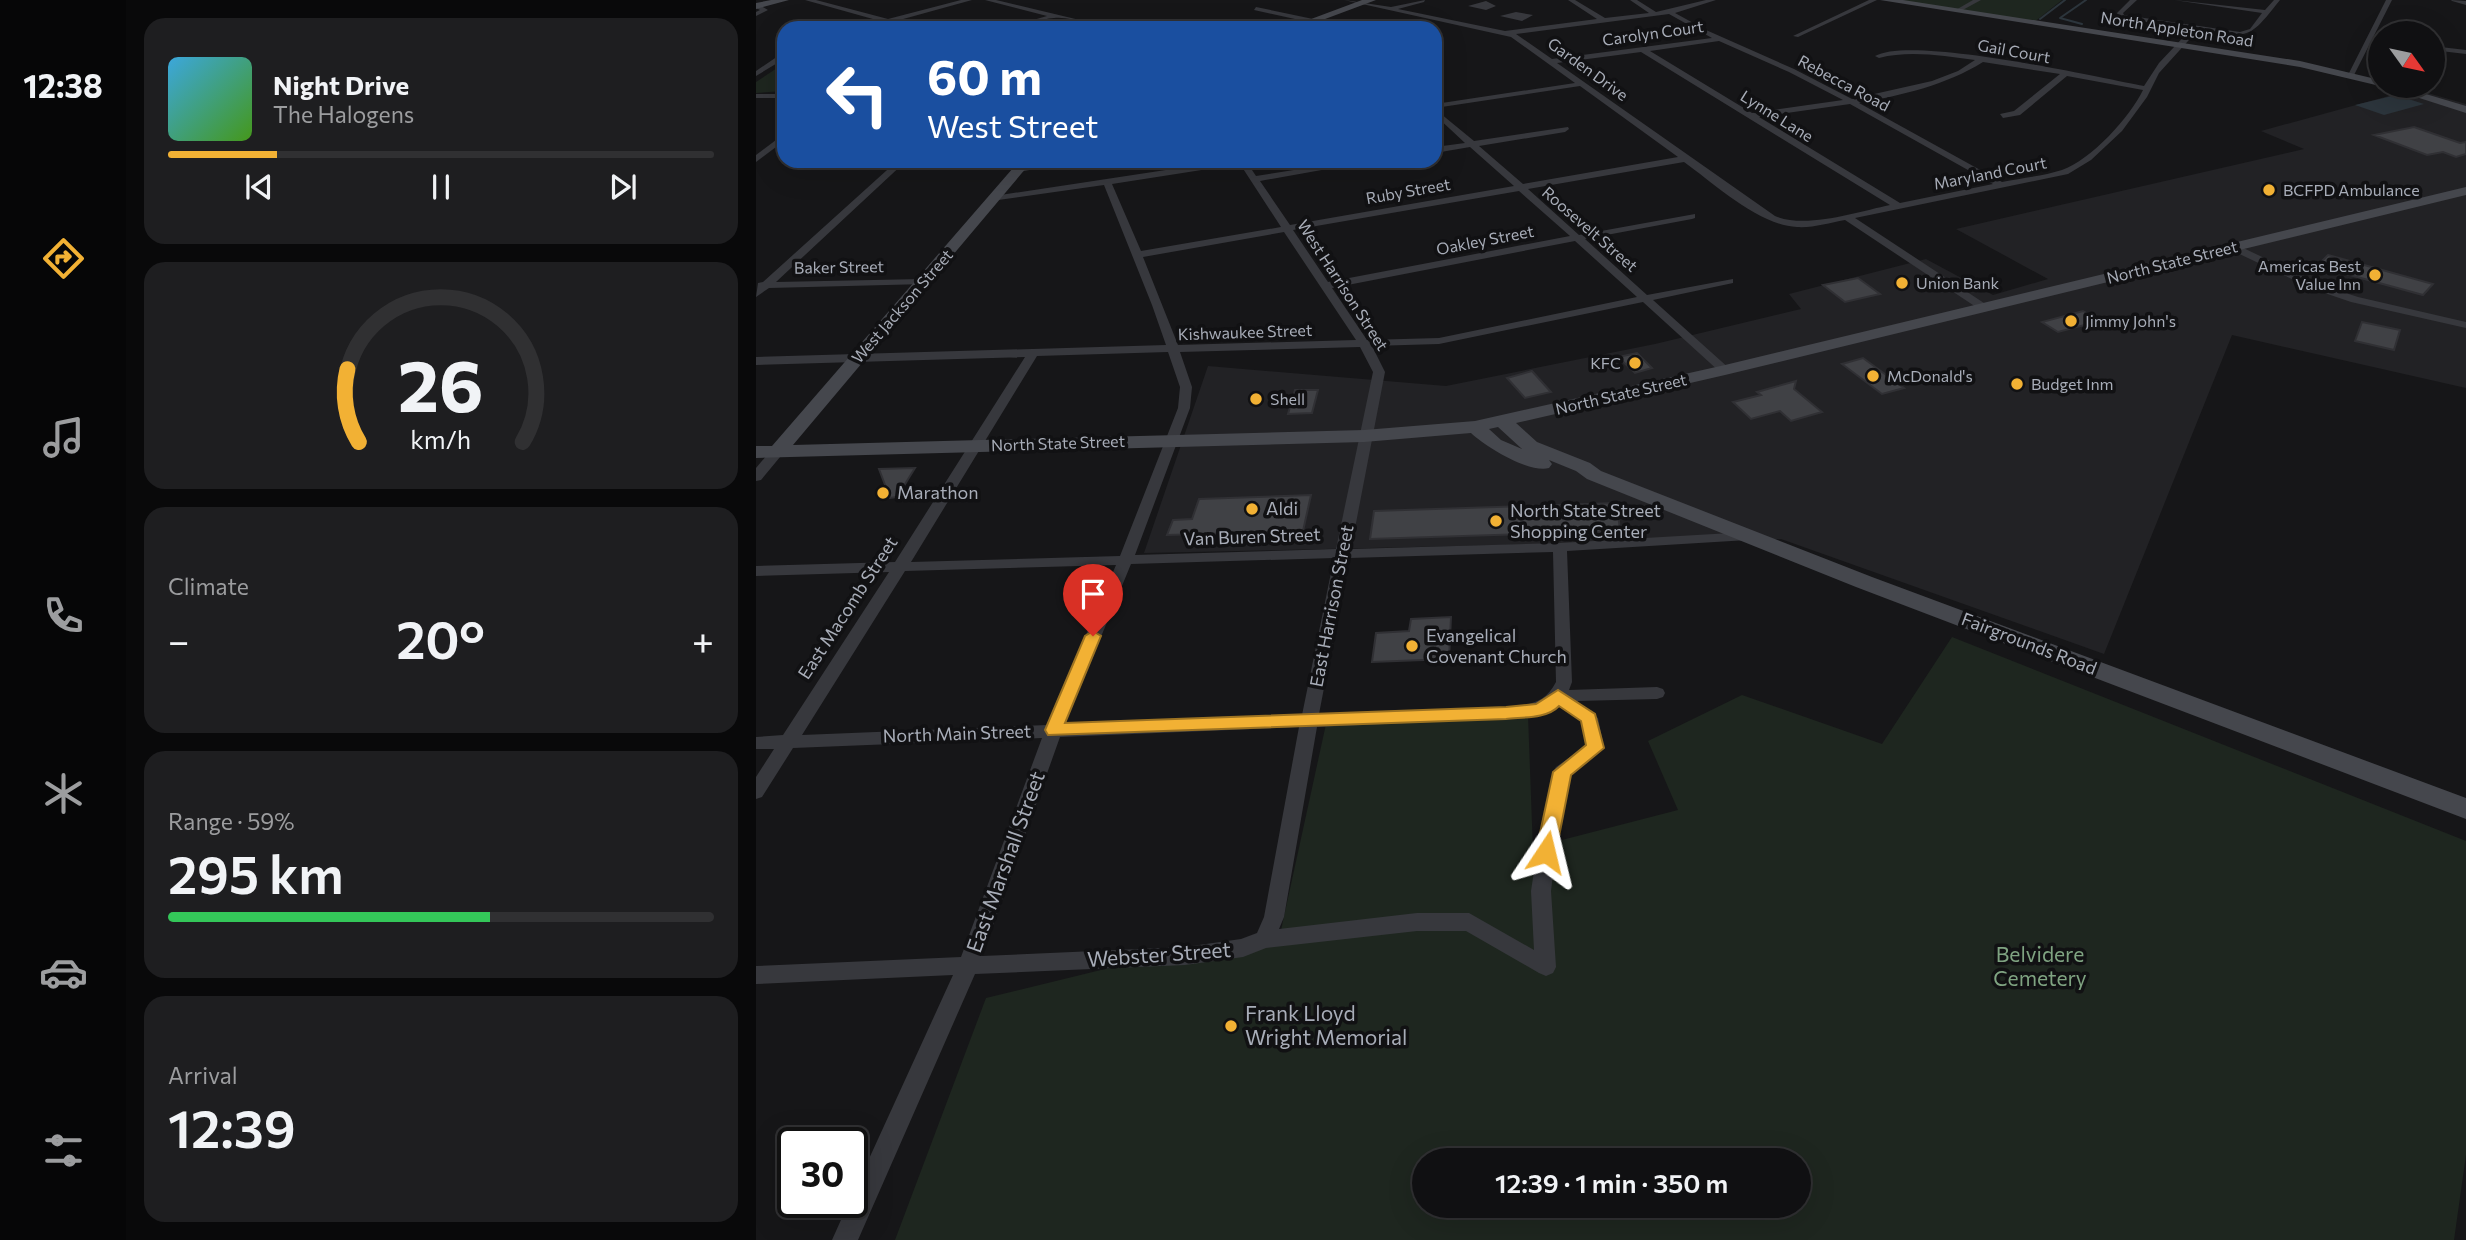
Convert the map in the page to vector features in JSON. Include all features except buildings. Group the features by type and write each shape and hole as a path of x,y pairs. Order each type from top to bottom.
{"main road":[{"path":"757,9 784,0"},
{"name":"North Appleton Road","path":"1885,0 2179,46 2368,80"},
{"path":"1313,21 1367,1"},
{"path":"2427,98 2466,110"},
{"name":"West Jackson Street","path":"778,451 1020,168"},
{"name":"North State Street","path":"756,452 1364,436 1475,427 1725,370 2466,191"},
{"name":"Fairgrounds Road","path":"1502,421 1530,446 1583,467 1594,475 2466,809"},
{"name":"Fairgrounds Road","path":"1475,427 1494,444 1510,452 1576,476 1594,475"}],"street":[{"path":"808,0 887,21 969,0"},
{"path":"988,0 1081,21"},
{"name":"Garden Drive","path":"1347,0 1367,1 1392,9 1507,33 1770,218"},
{"path":"1571,0 1604,20"},
{"path":"1633,0 1655,14"},
{"path":"1507,33 1670,12 1713,0"},
{"path":"1796,36 1874,0"},
{"path":"1957,11 1978,0"},
{"path":"2134,0 2120,13 2122,17 2243,34 2252,30 2277,0"},
{"path":"2177,0 2266,12"},
{"path":"2377,21 2389,0"},
{"path":"2457,0 2466,3"},
{"path":"1392,9 1422,1"},
{"path":"1444,20 1486,8"},
{"path":"1256,9 1313,21"},
{"path":"1471,11 1503,16"},
{"name":"Rebecca Road","path":"1670,12 1719,39 1755,53 1847,100 2001,185"},
{"path":"1034,21 1056,15"},
{"name":"Maryland Court","path":"1770,218 1783,224 1801,225 2052,176 2080,165 2128,117 2145,94 2145,88 2195,29"},
{"path":"2350,75 2368,38"},
{"name":"Carolyn Court","path":"1549,62 1719,39"},
{"name":"Lynne Lane","path":"1642,49 1898,206"},
{"name":"Gail Court","path":"1879,56 1890,50 1911,50 2145,88"},
{"path":"2445,50 2466,52"},
{"path":"756,74 777,60"},
{"path":"1750,116 1936,83 1965,71 1981,60"},
{"path":"756,62 774,62"},
{"path":"2003,117 2017,113 2064,75"},
{"path":"1442,108 1581,84"},
{"path":"756,96 777,96"},
{"name":"Roosevelt Street","path":"1442,116 1471,145 1725,370"},
{"path":"1442,149 1564,129"},
{"path":"756,159 777,142"},
{"name":"Ruby Street","path":"1136,255 1684,159"},
{"path":"756,293 761,285 894,168"},
{"path":"994,199 1197,168"},
{"name":"West Harrison Street","path":"1247,168 1374,362 1379,381 1364,436"},
{"path":"1254,179 1324,168"},
{"name":"East Marshall Street","path":"845,1240 968,966 1054,730 1126,559 1184,408 1186,387 1158,305 1107,182"},
{"name":"Oakley Street","path":"1326,286 1692,216"},
{"path":"1846,216 1983,307"},
{"path":"2233,247 2317,288 2355,300 2466,325"},
{"name":"Kishwaukee Street","path":"756,360 1439,341 1729,281"},
{"name":"Baker Street","path":"761,285 922,282"},
{"name":"East Macomb Street","path":"756,792 897,567 996,416 1033,353"},
{"name":"East Harrison Street","path":"1264,939 1274,917 1308,722 1364,436"},
{"path":"756,477 778,451"},
{"name":"Van Buren Street","path":"756,571 1560,547 1748,536"},
{"path":"1558,696 1564,682 1560,547"},
{"name":"North Main Street","path":"756,743 1308,722 1537,710 1549,706 1558,696 1657,694"},
{"name":"Webster Street","path":"756,975 1185,956 1243,948 1264,939 1418,922 1469,922 1546,967 1541,891 1562,772 1595,748 1589,718 1558,696"}],"shaded area":[{"path":"2381,98 2445,98 2466,104 2466,388 2232,335 2104,654 1781,539 1144,553 1208,366 1446,386 1655,344 1801,309 1789,294 1926,259 1993,295 2048,279 1956,229 2304,149 2261,131"},
{"path":"2384,98 2405,98 2424,104 2384,115 2355,105"}],"green space":[{"path":"1885,0 2062,0 2033,23"},
{"path":"777,68 777,92 756,93 756,82"},
{"name":"Belvidere Cemetery","path":"1952,637 2466,841 2466,1155 2454,1240 895,1240 986,998 1105,969 1278,944 1326,724 1528,715 1537,960 1550,867 1558,841 1678,810 1648,741 1742,695 1882,744"}],"waterway":[{"path":"2040,19 2065,0"},
{"path":"2082,24 2060,18 2086,0"}],"place":[{"name":"BCFPD Ambulance","path":"2269,190"},
{"name":"Americas Best Value Inn","path":"2375,275"},
{"name":"Union Bank","path":"1902,283"},
{"name":"Jimmy John's","path":"2071,321"},
{"name":"KFC","path":"1635,363"},
{"name":"McDonald's","path":"1873,376"},
{"name":"Budget Inm","path":"2017,384"},
{"name":"Shell","path":"1256,399"},
{"name":"Marathon","path":"883,493"},
{"name":"Aldi","path":"1252,509"},
{"name":"North State Street Shopping Center","path":"1496,521"},
{"name":"Evangelical Covenant Church","path":"1412,646"},
{"name":"Frank Lloyd Wright Memorial","path":"1231,1026"}],"route":[{"path":"1093,636 1054,730 1506,713 1537,710 1549,706 1558,696 1589,718 1595,748 1562,772 1546,852"}]}
